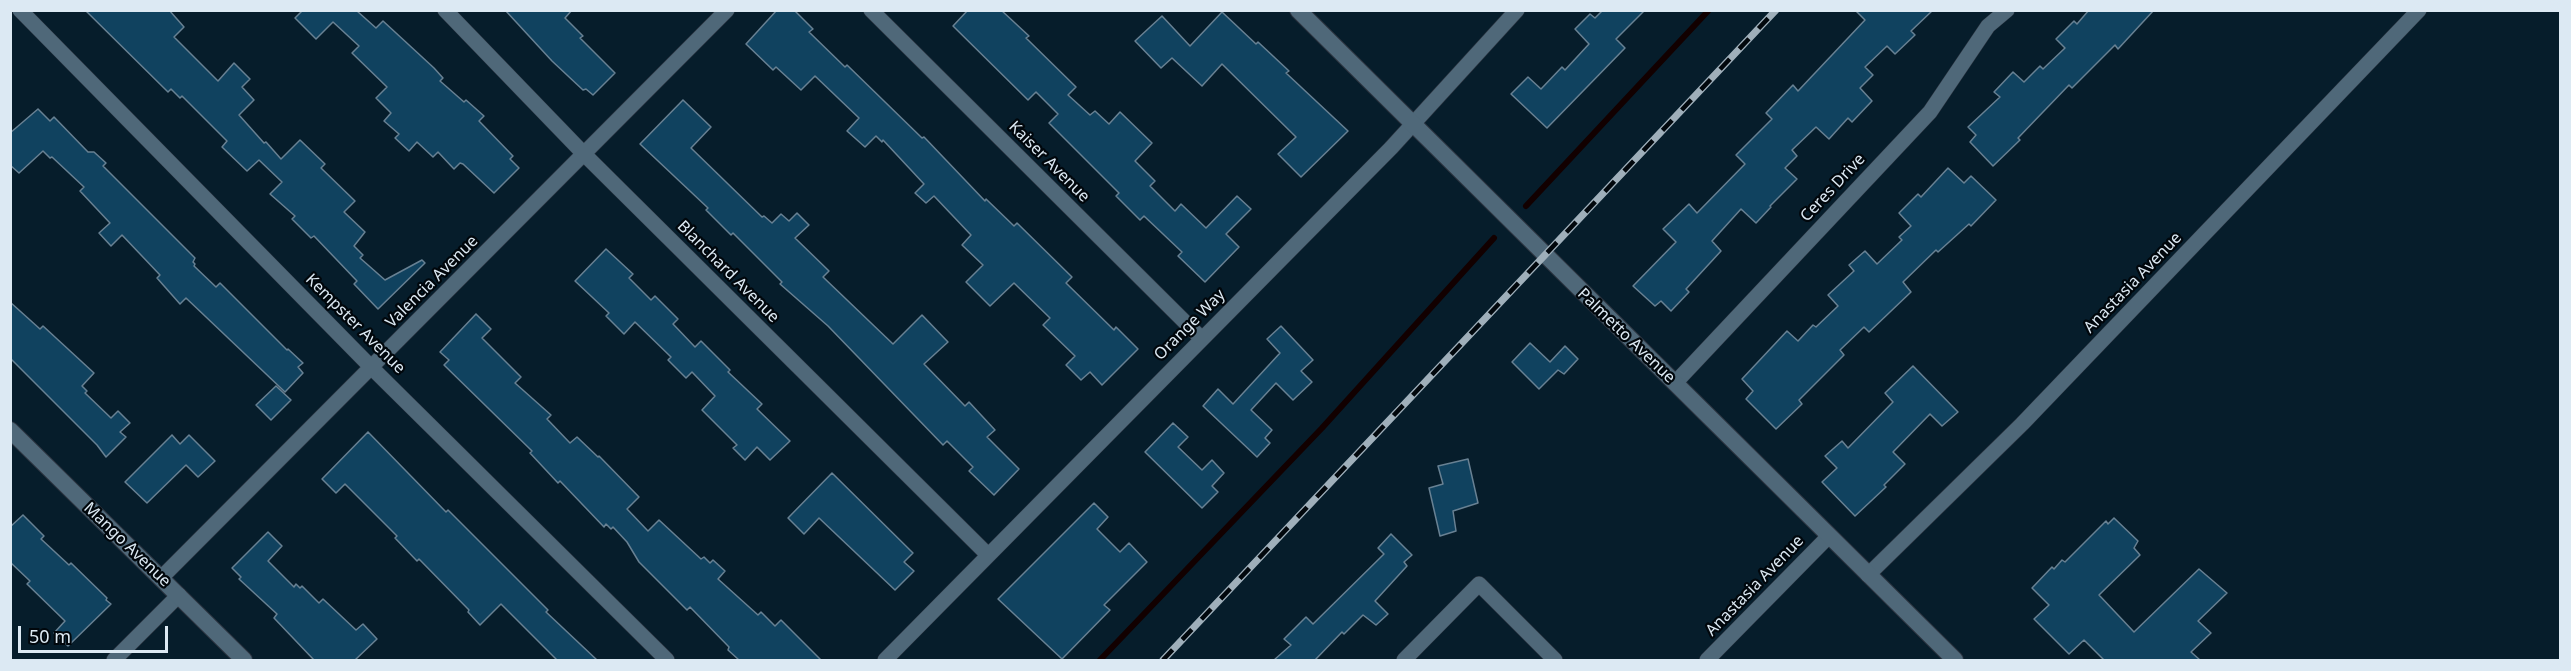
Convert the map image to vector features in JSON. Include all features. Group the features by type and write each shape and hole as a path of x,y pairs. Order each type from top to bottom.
{"street":[{"name":"Kempster Avenue","path":"20,10 372,368 667,660"},
{"name":"Blanchard Avenue","path":"445,10 585,154 988,555"},
{"name":"Valencia Avenue","path":"161,578 727,10"},
{"name":"Kaiser Avenue","path":"871,10 1202,339"},
{"name":"Palmetto Avenue","path":"1298,10 1955,660"},
{"name":"Orange Way","path":"885,660 1383,156 1517,10"},
{"name":"Ceres Drive","path":"1675,383 1930,112 1988,26 2007,10"},
{"name":"Anastasia Avenue","path":"1868,575 2022,424 2419,10"},
{"name":"Mango Avenue","path":"10,430 244,660"},
{"name":"Anastasia Avenue","path":"1707,660 1829,536"},
{"path":"1404,660 1479,584 1555,660"},
{"path":"114,660 178,595"}],"building":[{"path":"85,10 169,10 184,27 174,37 218,81 234,63 250,79 242,87 254,100 239,115 264,143 266,142 281,159 300,140 325,164 321,168 355,201 344,212 365,232 354,246 363,255 360,258 385,280 422,260 425,263 378,309 354,284 357,281 314,236 311,238 292,219 295,216 270,194 282,182 259,160 247,171 222,147 227,141 182,96 180,98 171,89 168,92"},
{"path":"303,10 357,11 376,28 383,21 434,68 443,78 440,81 484,116 479,121 513,156 510,159 519,168 494,193 463,164 460,163 454,169 438,152 433,157 417,142 409,151 395,138 399,134 384,121 391,113 376,98 387,87 352,53 359,46 333,22 316,39 295,18"},
{"path":"505,10 572,10 565,18 583,36 580,38 615,73 593,95 586,89 583,90 552,61"},
{"path":"777,10 794,10 813,29 809,32 845,67 847,65 922,138 924,137 985,201 986,199 1014,226 1017,223 1072,277 1066,283 1114,330 1116,327 1138,349 1102,385 1090,372 1081,380 1066,365 1075,356 1043,325 1050,318 1014,283 990,306 966,282 983,265 962,245 971,235 934,196 926,203 915,193 924,184 883,140 882,142 876,136 865,147 847,131 859,118 815,76 801,90 776,67 773,70 746,44"},
{"path":"968,10 1001,10 1029,36 1026,38 1076,87 1068,95 1090,115 1095,111 1109,124 1120,112 1152,143 1135,161 1155,181 1150,186 1175,211 1181,204 1206,228 1237,196 1251,209 1226,234 1239,247 1205,282 1178,256 1182,252 1144,216 1140,220 1116,196 1119,193 1049,123 1058,114 1036,92 1028,100 953,26"},
{"path":"1603,10 1645,10 1616,39 1625,48 1547,128 1511,94 1528,77 1541,89 1562,67 1565,70 1589,44 1575,29 1590,14 1595,18"},
{"path":"1855,10 1933,10 1911,31 1915,35 1895,54 1887,46 1865,67 1873,75 1860,88 1872,101 1852,122 1848,118 1829,139 1816,127 1792,150 1797,156 1785,168 1797,179 1756,223 1741,209 1712,241 1721,251 1686,289 1689,292 1671,311 1661,301 1655,306 1633,286 1676,242 1663,229 1689,204 1697,213 1745,164 1736,155 1772,119 1766,113 1793,85 1798,91 1865,20"},
{"path":"2089,10 2154,10 2118,49 2115,45 2072,88 2069,85 2018,138 2020,140 1993,166 1970,142 1976,135 1968,127 2000,97 1994,92 2013,72 2024,82 2040,66 2043,69 2065,48 2056,39 2074,21 2077,24"},
{"path":"1222,12 1289,71 1286,73 1348,131 1301,177 1278,154 1296,137 1222,64 1202,86 1172,58 1161,68 1135,41 1162,16 1190,46"},
{"path":"683,100 711,127 691,148 762,217 764,216 772,223 781,214 789,221 797,213 809,225 795,238 829,271 823,277 893,344 922,315 948,342 924,364 965,406 969,402 995,430 987,437 1019,469 994,495 969,471 973,467 947,441 943,445 828,326 780,284 782,282 733,233 731,235 706,210 708,208 640,144"},
{"path":"38,109 50,121 54,117 88,152 94,152 106,163 103,166 195,258 194,266 216,287 220,283 303,363 298,367 303,373 285,392 186,298 180,304 157,278 160,275 122,235 111,246 99,233 110,223 80,191 84,187 52,157 50,158 43,151 19,173 10,165 10,133"},
{"path":"1948,168 1964,183 1971,176 1996,200 1971,226 1969,224 1938,252 1936,250 1903,282 1911,292 1869,332 1864,327 1840,350 1844,355 1799,400 1802,404 1776,429 1746,399 1753,391 1742,379 1787,331 1798,341 1813,325 1816,327 1838,306 1828,295 1854,271 1849,265 1865,251 1877,264 1902,240 1899,237 1911,226 1899,213 1918,194 1921,197"},
{"path":"606,249 633,274 629,278 651,300 655,296 678,319 673,324 695,347 701,341 730,370 728,372 762,404 757,409 790,441 770,460 757,447 745,460 733,448 737,445 702,410 715,396 692,372 686,378 668,360 671,357 635,322 624,334 606,316 609,313 575,281"},
{"path":"10,302 40,329 43,326 94,373 82,386 87,391 85,393 111,418 118,411 130,423 120,432 126,437 106,457 97,445 10,358"},
{"path":"476,314 491,329 482,338 521,377 515,383 551,415 547,419 570,443 577,437 639,497 627,509 648,531 659,520 701,559 704,557 710,563 713,560 725,571 718,579 758,615 761,612 775,626 781,620 821,660 739,660 690,607 687,610 639,562 627,542 613,527 611,529 606,524 604,527 560,481 558,483 530,453 532,451 444,365 449,360 440,352"},
{"path":"1281,326 1313,360 1301,371 1312,382 1293,400 1276,383 1251,410 1272,430 1265,438 1270,443 1257,457 1203,406 1218,389 1233,404 1280,353 1267,339"},
{"path":"1530,343 1550,362 1565,346 1578,359 1564,374 1558,370 1539,389 1512,362"},
{"path":"1913,366 1958,412 1942,426 1930,414 1893,452 1905,464 1884,485 1886,487 1855,516 1822,482 1837,468 1825,456 1842,441 1848,448 1893,402 1885,393"},
{"path":"276,386 291,400 271,420 256,405"},
{"path":"1173,423 1188,437 1178,447 1202,470 1212,460 1224,473 1212,486 1218,492 1202,508 1145,452"},
{"path":"368,432 446,512 448,510 548,610 546,612 597,660 557,660 501,604 480,625 468,612 469,610 419,559 417,561 395,538 397,536 345,484 336,493 322,479"},
{"path":"172,435 180,444 189,435 215,461 198,477 186,465 147,503 125,482"},
{"path":"1468,459 1478,503 1453,511 1456,531 1440,536 1429,488 1443,484 1438,466"},
{"path":"832,473 913,553 904,562 914,571 895,590 819,518 804,534 788,518"},
{"path":"1094,503 1108,517 1097,529 1120,552 1129,543 1147,562 1104,605 1110,610 1062,659 998,599"},
{"path":"23,515 44,536 41,539 69,565 71,563 111,604 68,646 54,633 65,621 27,584 30,581 10,562 10,527"},
{"path":"2114,518 2138,541 2134,548 2140,555 2099,595 2134,632 2199,569 2227,593 2198,621 2211,633 2191,652 2200,660 2104,660 2084,640 2069,654 2034,619 2049,605 2032,588 2052,567 2054,569 2062,560 2065,562 2106,521 2108,524"},
{"path":"268,532 282,546 268,561 294,587 296,584 300,588 302,586 319,603 323,599 356,630 363,624 377,639 355,660 314,660 274,618 277,614 239,579 241,577 232,568"},
{"path":"1391,534 1412,555 1404,562 1407,566 1375,601 1388,614 1376,625 1363,615 1344,634 1342,632 1315,660 1274,660 1291,645 1284,639 1306,617 1313,624 1384,554 1378,548"}],"waterway":[{"path":"1526,206 1709,10"},
{"path":"1100,660 1322,428 1494,238"}],"railway":[{"path":"1163,660 1776,10"}]}
